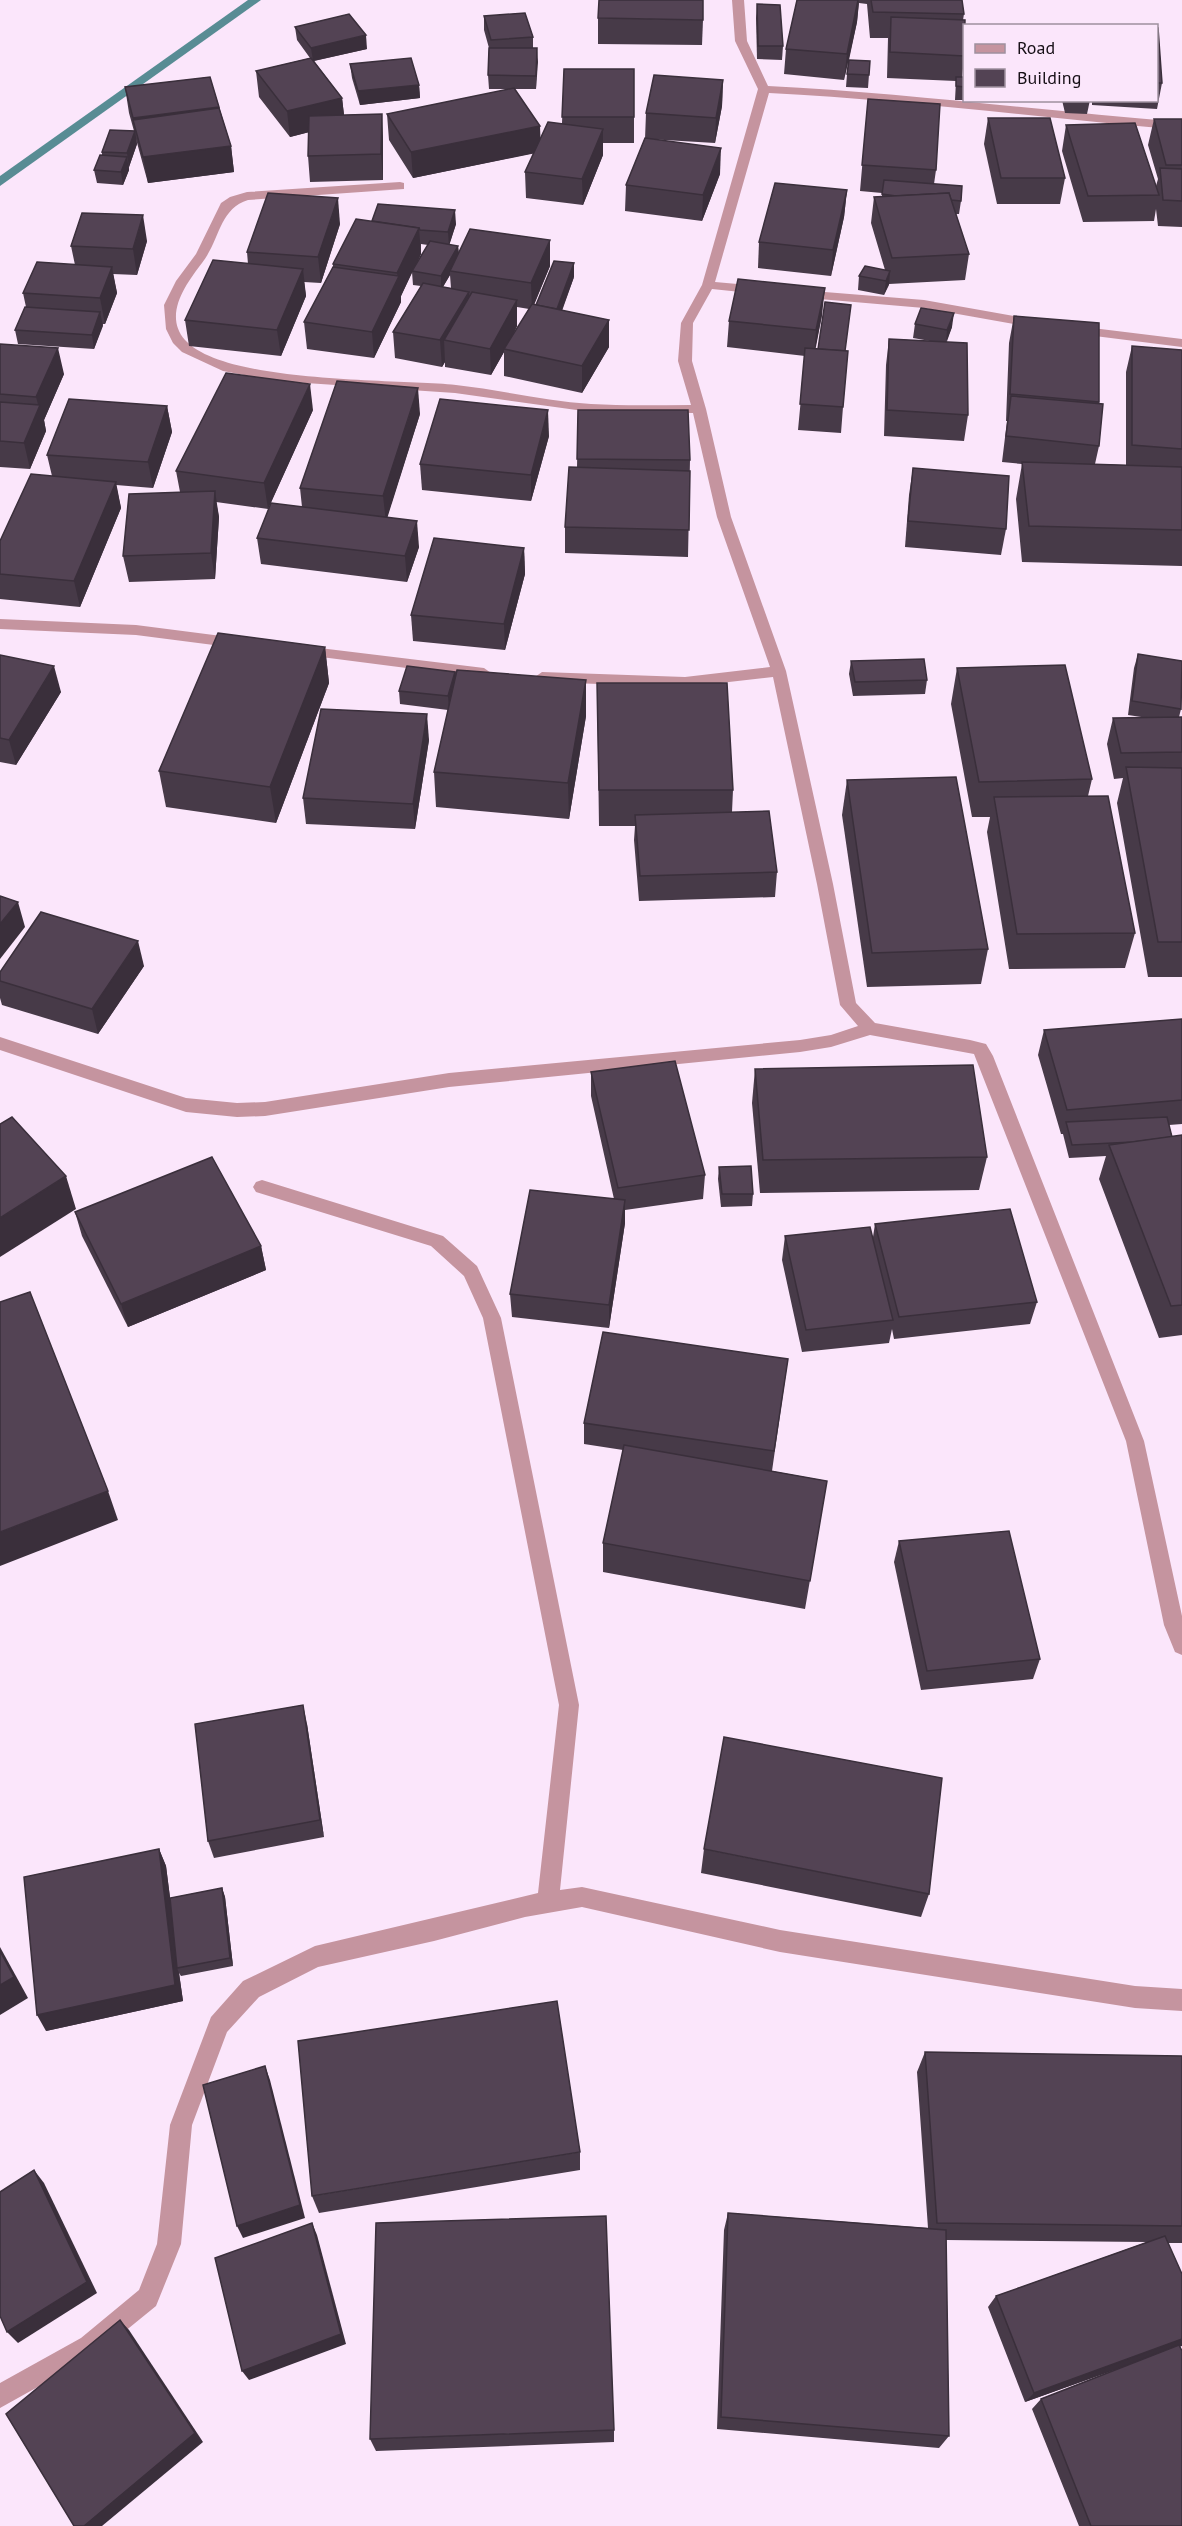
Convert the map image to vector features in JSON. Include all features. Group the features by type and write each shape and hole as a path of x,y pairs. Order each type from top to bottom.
{"street":[{"path":"738,0 741,41 764,89 756,109 708,285 687,323 685,361 699,409 724,518 779,671 825,884 848,1005 870,1029"},
{"path":"764,89 875,95 1051,115 1182,126"},
{"path":"400,186 247,196 225,206 202,255 182,281 170,305 172,329 178,340 188,349 228,368 276,377 455,389 591,408 699,409"},
{"path":"708,285 924,304 1111,336 1182,343"},
{"path":"0,624 136,630 253,645"},
{"path":"288,649 495,675"},
{"path":"529,676 606,681 685,682 779,671"},
{"path":"0,1042 186,1105 237,1110 265,1109 449,1080 800,1046 831,1041 870,1029 980,1049 985,1056 1135,1441 1174,1625 1182,1646"},
{"path":"262,1187 437,1241 471,1271 492,1318 569,1705 548,1902"},
{"path":"0,2396 89,2346 148,2298 169,2244 181,2125 219,2025 251,1989 315,1957 548,1902 582,1897 780,1941 1135,1997 1182,2000"}],"building":[{"path":"599,0 703,0 703,20 598,18"},
{"path":"797,0 858,0 847,54 786,49"},
{"path":"871,0 962,0 964,14 873,12"},
{"path":"757,4 780,5 783,46 758,46"},
{"path":"525,13 533,37 491,40 484,16"},
{"path":"349,14 366,35 311,48 295,27"},
{"path":"891,17 965,20 963,56 890,52"},
{"path":"1158,28 1162,83 1158,83"},
{"path":"489,48 537,48 536,76 488,75"},
{"path":"311,58 342,98 287,111 256,71"},
{"path":"411,58 419,85 358,91 350,64"},
{"path":"849,60 870,61 869,75 847,74"},
{"path":"564,69 634,69 634,117 562,117"},
{"path":"654,75 723,80 716,118 646,113"},
{"path":"210,77 219,107 133,118 125,87"},
{"path":"956,77 963,77 963,87 956,86"},
{"path":"514,88 540,126 411,152 387,114"},
{"path":"868,99 940,104 936,170 862,165"},
{"path":"219,108 231,146 143,157 133,120"},
{"path":"382,114 381,154 308,156 309,116"},
{"path":"988,118 1050,118 1065,178 1001,178"},
{"path":"1154,119 1182,119 1182,165 1166,165"},
{"path":"548,122 603,129 582,179 525,172"},
{"path":"1135,123 1159,195 1088,196 1066,125"},
{"path":"110,130 135,131 127,153 102,152"},
{"path":"645,138 721,148 703,195 626,185"},
{"path":"100,155 127,157 121,172 94,170"},
{"path":"1160,168 1182,169 1182,201 1163,200"},
{"path":"884,180 962,186 961,201 951,200 949,193 896,196 882,194"},
{"path":"775,183 847,190 833,250 759,242"},
{"path":"268,193 338,198 318,257 247,252"},
{"path":"949,193 969,254 892,258 874,197"},
{"path":"378,204 455,210 448,232 420,230 372,221"},
{"path":"82,213 143,215 133,249 71,246"},
{"path":"356,219 419,228 397,273 333,264"},
{"path":"470,229 550,240 531,283 450,271"},
{"path":"430,241 458,246 441,276 412,271"},
{"path":"213,260 303,269 277,330 185,320"},
{"path":"554,261 574,263 557,309 536,305"},
{"path":"37,262 112,267 100,298 23,293"},
{"path":"865,266 890,271 886,281 859,276"},
{"path":"333,267 399,276 372,332 304,322"},
{"path":"738,279 825,288 816,330 729,321"},
{"path":"423,283 469,292 440,340 393,332"},
{"path":"472,292 517,300 490,349 444,340"},
{"path":"825,302 851,305 845,351 818,349"},
{"path":"532,304 609,320 582,366 504,349"},
{"path":"25,307 100,312 92,335 15,330"},
{"path":"921,308 954,313 947,330 915,324"},
{"path":"1014,316 1099,323 1099,402 1010,394"},
{"path":"889,339 967,343 968,415 887,410"},
{"path":"0,344 58,348 36,397 0,394"},
{"path":"1132,346 1182,350 1182,449 1132,445"},
{"path":"805,348 848,351 843,407 800,404"},
{"path":"226,373 310,384 264,483 176,471"},
{"path":"337,381 418,388 383,496 300,488"},
{"path":"1011,396 1103,404 1099,446 1006,436"},
{"path":"69,399 167,406 148,462 47,455"},
{"path":"440,399 548,410 531,475 420,464"},
{"path":"0,402 40,405 24,443 0,441"},
{"path":"578,410 688,410 690,460 577,459"},
{"path":"1022,462 1182,467 1182,530 1029,526"},
{"path":"569,467 690,471 689,530 565,527"},
{"path":"913,468 1009,476 1006,529 908,521"},
{"path":"31,474 116,482 74,581 0,574 0,541"},
{"path":"215,491 211,553 123,556 129,494"},
{"path":"271,503 417,521 405,556 257,538"},
{"path":"434,538 524,548 504,624 411,615"},
{"path":"218,633 325,647 270,787 159,771"},
{"path":"1138,654 1182,661 1181,709 1132,701"},
{"path":"0,655 54,666 9,740 0,738"},
{"path":"924,659 927,680 855,682 851,661"},
{"path":"1065,665 1092,779 979,782 957,668"},
{"path":"407,666 455,672 448,696 399,691"},
{"path":"457,670 586,680 568,783 434,772"},
{"path":"597,683 727,683 733,790 599,790"},
{"path":"321,709 427,714 413,804 303,798"},
{"path":"1182,717 1182,752 1121,753 1113,718"},
{"path":"1126,767 1182,768 1182,942 1158,942"},
{"path":"956,777 988,949 872,953 847,780"},
{"path":"1108,796 1135,933 1017,934 994,797"},
{"path":"769,811 777,872 640,876 635,815"},
{"path":"0,896 18,902 0,924"},
{"path":"41,912 138,941 92,1009 0,981 0,972"},
{"path":"1182,1019 1182,1100 1067,1110 1044,1030"},
{"path":"675,1061 705,1175 618,1188 591,1072"},
{"path":"973,1065 987,1157 763,1160 755,1069"},
{"path":"12,1117 66,1176 0,1218 0,1124"},
{"path":"1167,1117 1172,1137 1133,1142 1072,1145 1066,1122"},
{"path":"1182,1135 1182,1305 1171,1306 1109,1145"},
{"path":"212,1157 261,1246 121,1304 75,1212"},
{"path":"751,1166 753,1194 722,1194 719,1167"},
{"path":"530,1190 625,1200 609,1305 510,1294"},
{"path":"1010,1209 1037,1302 899,1317 875,1224"},
{"path":"870,1227 893,1320 806,1330 785,1236"},
{"path":"30,1292 108,1491 0,1532 0,1302"},
{"path":"603,1332 788,1359 774,1451 584,1423"},
{"path":"624,1445 827,1481 810,1581 603,1543"},
{"path":"1009,1531 1040,1659 927,1671 899,1541"},
{"path":"303,1705 320,1820 208,1841 195,1724"},
{"path":"724,1737 942,1778 929,1894 704,1849"},
{"path":"159,1849 175,1985 37,2015 24,1877"},
{"path":"222,1888 230,1958 177,1968 170,1898"},
{"path":"0,1951 14,1977 0,1985"},
{"path":"557,2001 580,2152 312,2196 298,2041"},
{"path":"925,2052 1182,2056 1182,2226 937,2223"},
{"path":"265,2066 300,2205 237,2226 203,2085"},
{"path":"34,2170 87,2282 7,2332 0,2316 0,2192"},
{"path":"728,2213 946,2230 949,2436 721,2417"},
{"path":"606,2216 614,2430 370,2439 376,2223"},
{"path":"312,2223 341,2334 242,2371 215,2258"},
{"path":"1165,2236 1182,2274 1182,2339 1034,2393 996,2296"},
{"path":"120,2320 195,2433 84,2526 74,2526 6,2414"},
{"path":"1179,2345 1182,2351 1182,2526 1091,2526 1041,2399"}],"waterway":[{"path":"0,182 255,0"}]}
